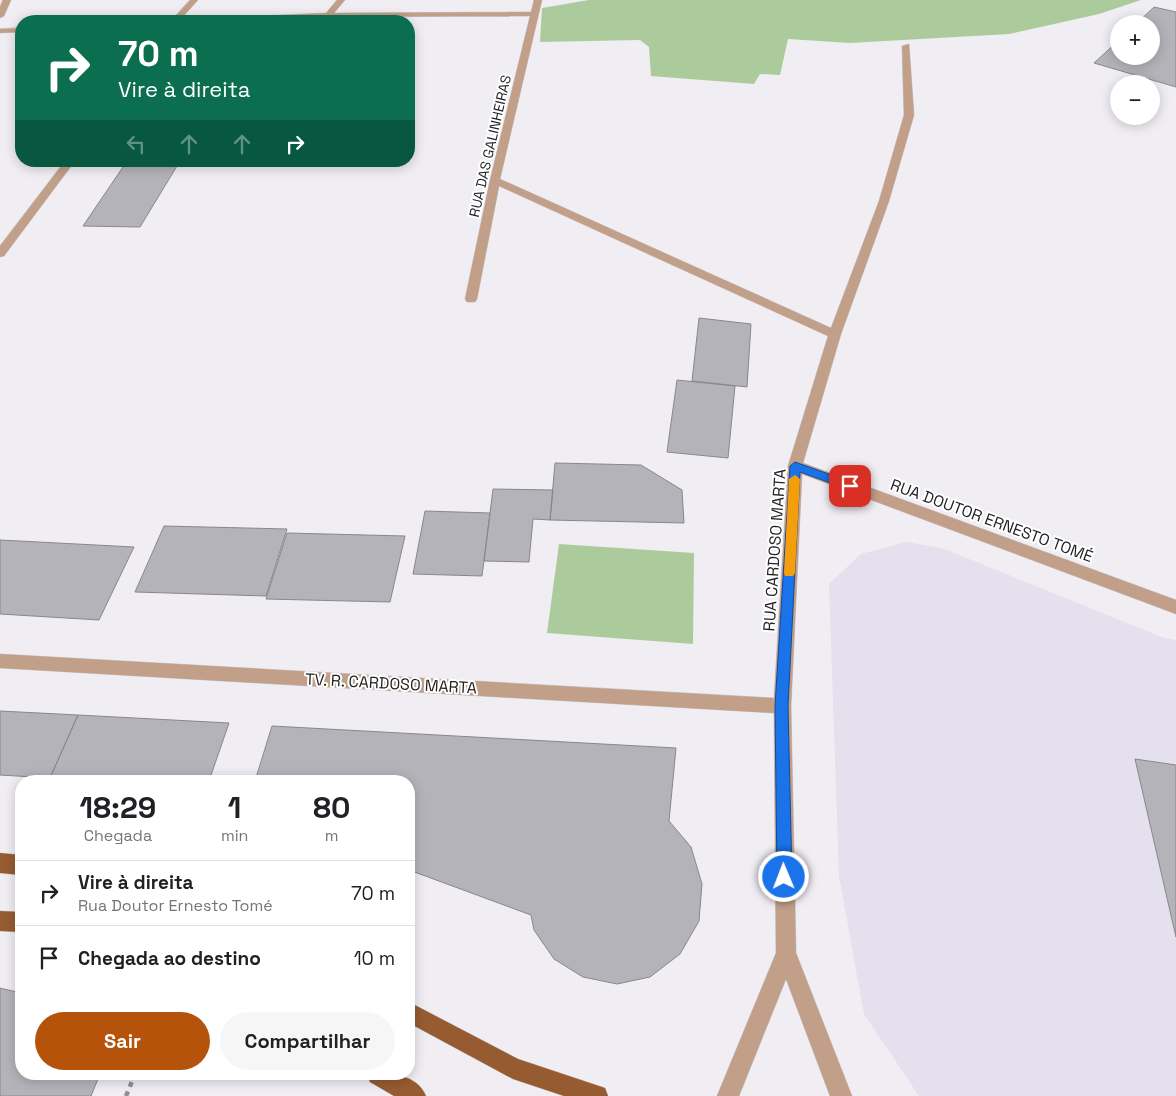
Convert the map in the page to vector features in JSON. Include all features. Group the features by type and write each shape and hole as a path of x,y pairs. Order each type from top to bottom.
{"main road":[{"path":"0,864 15,865"},
{"path":"0,920 15,921"},
{"path":"415,1015 513,1068 596,1096"},
{"path":"388,1080 415,1096"}],"street":[{"path":"0,16 6,0"},
{"path":"180,15 194,0"},
{"path":"328,15 341,0"},
{"name":"RUA DAS GALINHEIRAS","path":"471,299 495,180 538,0"},
{"path":"328,15 534,14"},
{"path":"0,31 15,30"},
{"name":"RUA CARDOSO MARTA","path":"786,953 782,706 795,466 835,334 884,201 909,115 906,46"},
{"path":"0,254 65,167"},
{"path":"495,180 835,334"},
{"name":"RUA DOUTOR ERNESTO TOMÉ","path":"795,466 1176,606"},
{"name":"TV. R. CARDOSO MARTA","path":"0,661 782,706"},
{"path":"728,1096 786,953"},
{"path":"786,953 841,1096"}],"path":[{"path":"126,1096 133,1080"}],"shaded area":[{"path":"906,542 942,548 1164,638 1176,640 1176,1096 919,1096 864,1014 839,876 829,584 861,554"}],"green space":[{"path":"589,0 1141,0 1099,14 1009,34 850,43 788,39 780,75 760,74 754,84 651,76 649,47 640,40 540,42 542,8"},
{"path":"559,544 694,553 693,644 547,633"}],"building":[{"path":"1154,7 1176,12 1176,87 1160,82 1160,75 1135,75 1094,63 1110,48 1110,65 1160,65 1160,15 1146,15"},
{"path":"123,167 176,167 140,227 83,226"},
{"path":"699,318 751,324 747,387 692,381"},
{"path":"677,380 735,386 728,458 667,452"},
{"path":"555,463 641,465 682,490 684,523 550,520"},
{"path":"493,489 553,490 550,520 533,519 529,562 484,561"},
{"path":"425,511 490,513 482,576 413,574"},
{"path":"164,526 287,529 266,596 135,592"},
{"path":"287,533 405,536 390,602 266,599"},
{"path":"0,540 134,547 99,620 0,614"},
{"path":"0,711 78,715 51,775 0,775"},
{"path":"78,715 229,723 211,775 51,775"},
{"path":"272,726 676,748 669,821 691,847 702,884 699,921 680,954 650,977 617,984 583,977 554,959 534,930 531,915 415,872 415,775 257,775"},
{"path":"1135,759 1176,765 1176,937"},
{"path":"0,988 15,992 15,1080 98,1080 91,1096 0,1096"}],"slow traffic":[{"path":"789,573 795,479"}],"route":[{"path":"784,877 782,706 795,466 850,486"}]}
